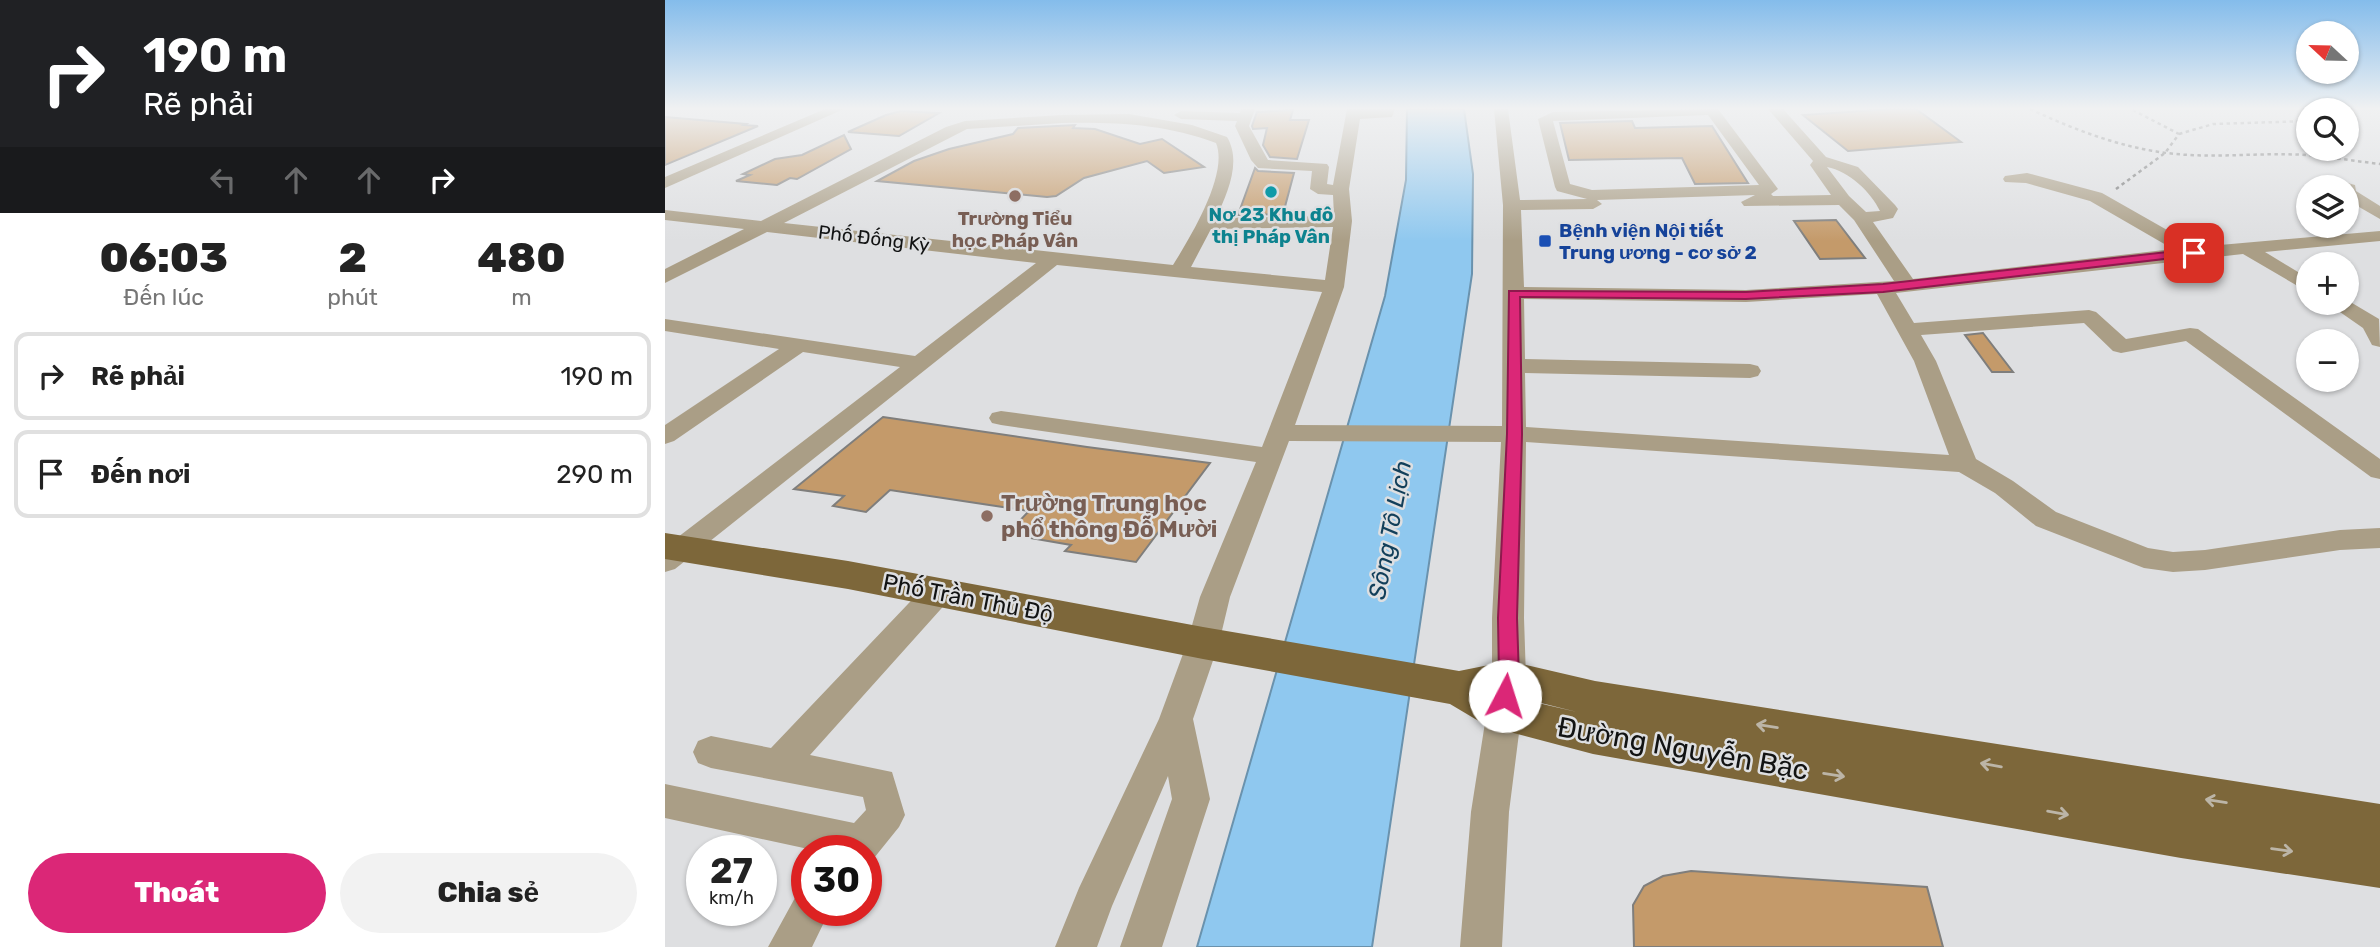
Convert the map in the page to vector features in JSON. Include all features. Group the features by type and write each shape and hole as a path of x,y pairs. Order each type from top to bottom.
{"main road":[{"name":"Phố Trần Thủ Độ","path":"671,552 938,592 1203,643 1445,685"},
{"name":"Đường Nguyễn Bặc","path":"1445,685 1505,696 1595,699 2380,827"},
{"name":"Đường Nguyễn Bặc","path":"1505,696 1593,735 2181,835 2380,864"}],"street":[{"path":"665,183 734,153"},
{"path":"709,164 731,166 768,153"},
{"path":"665,277 906,153"},
{"path":"1179,271 1205,224 1220,184 1227,153"},
{"path":"1256,153 1264,164 1321,167 1318,189 1341,190"},
{"path":"1076,947 1093,902 1176,719 1203,643 1215,597 1276,444 1334,287 1343,222 1341,190 1347,153"},
{"path":"1481,947 1490,812 1505,696 1508,618 1514,434 1511,153"},
{"path":"1547,153 1563,187 1592,195 1764,196 1843,200"},
{"path":"1512,205 1764,196 1770,189 1743,153"},
{"path":"1814,153 1821,161 1838,162 1851,167 1889,209 1887,214 1880,217 1861,217"},
{"path":"1821,161 1818,165 1843,200 1861,217 1906,285"},
{"path":"2165,256 2094,208 2022,187 2011,179 2027,178 2102,200 2194,253"},
{"path":"2359,200 2380,214"},
{"name":"Phố Đống Kỳ","path":"665,215 1053,259 1334,287"},
{"path":"1205,224 1343,222"},
{"path":"1514,293 1746,296 1883,288 2165,256 2380,236"},
{"path":"2246,248 2296,279"},
{"path":"671,552 1053,259"},
{"path":"1883,288 1925,361 1965,464"},
{"path":"2356,315 2371,324 2380,340"},
{"path":"1907,330 2089,316 2121,346 2190,334 2380,471"},
{"path":"665,325 918,363"},
{"path":"665,348 695,330"},
{"path":"665,436 798,346"},
{"path":"1513,366 1750,371"},
{"path":"1001,418 1276,444 1321,433 1514,434 1965,464 2004,487 2046,519 2144,558 2173,562 2205,560 2340,540 2380,538"},
{"path":"778,765 938,592"},
{"path":"1141,947 1191,799 1176,719"},
{"path":"711,752 879,784 886,815 869,835"},
{"path":"665,801 808,835"},
{"path":"789,947 801,926"}],"path":[{"path":"2102,200 2165,153"},
{"path":"2167,153 2216,157 2304,155 2380,164"}],"water":[{"name":"Sông Tô Lịch","path":"1406,153 1470,153 1473,174 1472,274 1372,947 1197,947 1385,296 1406,180"}],"building":[{"path":"665,153 693,153 665,165"},
{"path":"843,153 797,179 790,178 777,185 736,181 750,175 743,174 775,159"},
{"path":"937,153 1183,153 1204,167 1164,173 1147,161 1084,178 1056,196 1047,197 877,181 914,161"},
{"path":"1268,153 1299,153 1297,159 1270,157"},
{"path":"1567,153 1729,153 1748,183 1695,184 1682,158 1569,160"},
{"name":"Nơ 23 Khu đô thị Pháp Vân","path":"1255,168 1258,171 1294,173 1283,214 1238,215"},
{"path":"1836,220 1865,258 1820,259 1794,221"},
{"path":"1983,333 2013,372 1992,372 1965,335"},
{"path":"883,417 1210,463 1136,562 1065,551 1071,545 1007,534 1029,511 890,490 866,512 833,506 844,496 794,489"},
{"path":"1691,871 1927,887 1943,947 1634,947 1633,905 1644,886 1663,876"}],"place":[{"name":"Nơ 23 Khu đô thị Pháp Vân","path":"1271,192"},
{"name":"Trường Tiểu học Pháp Vân","path":"1015,196"},
{"name":"Bệnh viện Nội tiết Trung ương - cơ sở 2","path":"1545,241"},
{"name":"Trường Trung học phổ thông Đỗ Mười","path":"987,516"}],"route":[{"path":"1505,696 1509,678 1514,293 1746,296 1883,288 2194,253"}]}
